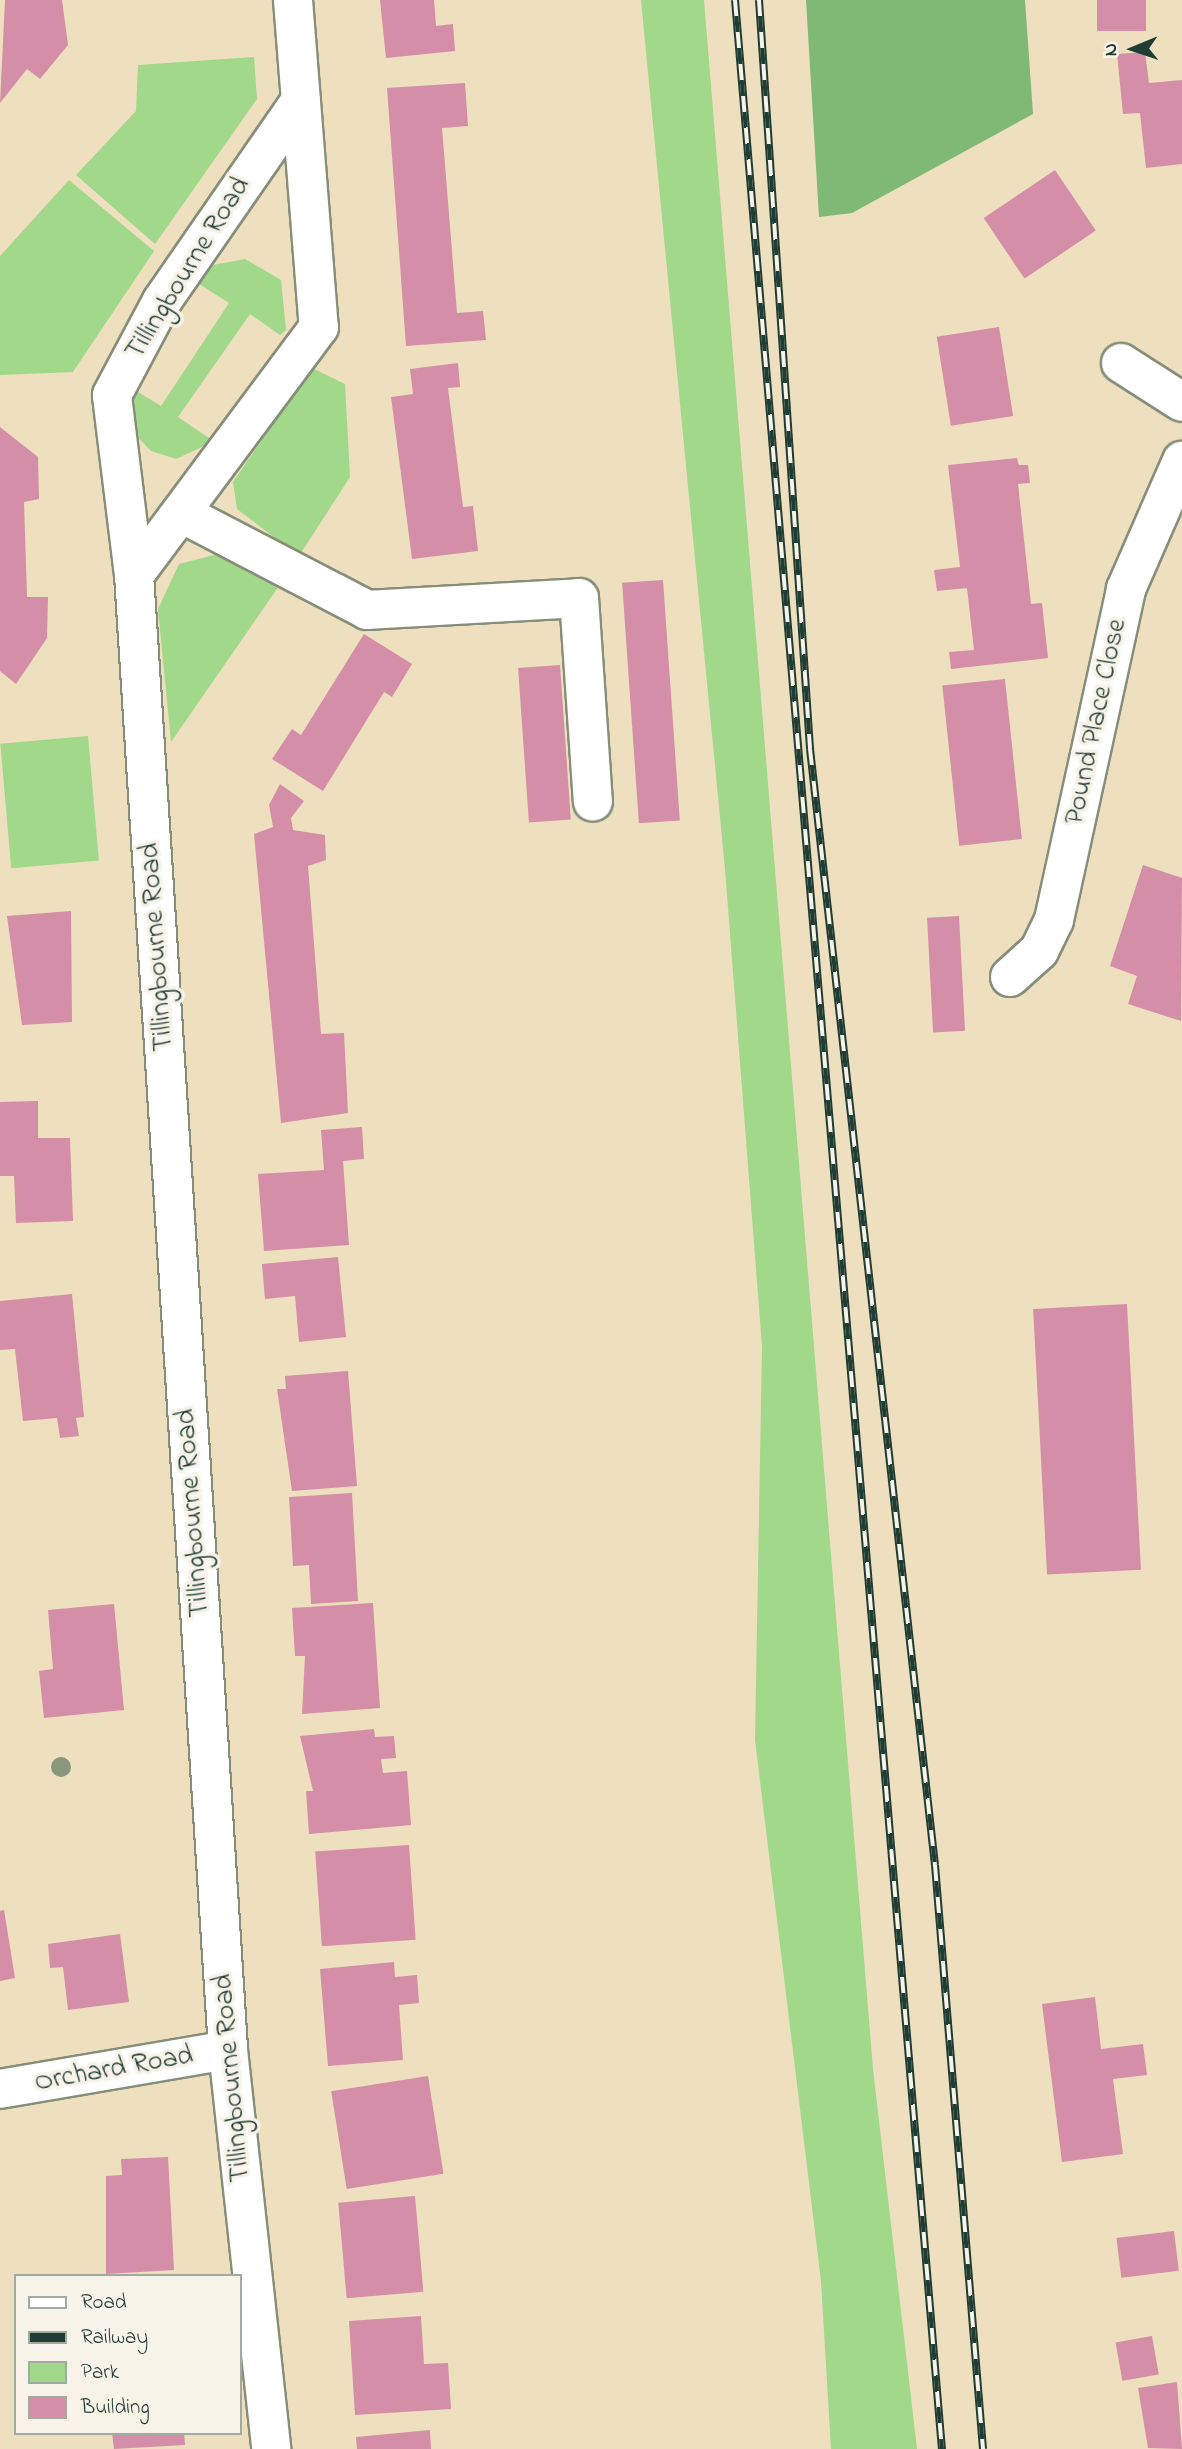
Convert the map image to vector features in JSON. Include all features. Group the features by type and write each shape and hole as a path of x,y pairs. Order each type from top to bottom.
{"street":[{"path":"134,575 319,327 293,0"},
{"name":"Tillingbourne Road","path":"271,2449 228,2050 134,575 112,394 162,301 301,100"},
{"path":"1121,363 1182,401"},
{"name":"Pound Place Close","path":"1010,977 1039,951 1054,920 1126,589 1182,461"},
{"path":"181,513 367,610 579,598 593,803"},
{"name":"Orchard Road","path":"0,2089 228,2050"}],"green space":[{"path":"641,0 704,0 873,2069 917,2449 831,2449 821,2281 755,1740 762,1346 725,869"},
{"path":"806,0 1025,0 1033,114 852,213 819,217"},
{"path":"254,57 257,99 155,244 76,175 136,111 138,65"},
{"path":"69,180 154,251 73,372 0,375 0,256"},
{"path":"245,259 281,280 286,330 280,335 250,314 178,417 209,438 206,445 176,459 151,451 128,427 128,386 161,406 229,303 196,282 213,265"},
{"path":"312,368 345,384 350,477 299,556 237,509 233,482"},
{"path":"226,552 279,586 171,742 158,609 179,564"},
{"path":"88,736 99,861 11,868 0,744"}],"building":[{"path":"5,0 62,0 68,45 40,79 27,69 0,103"},
{"path":"380,0 434,0 436,26 453,24 455,51 386,58"},
{"path":"1097,0 1146,0 1146,31 1097,31"},
{"path":"1145,52 1149,83 1182,80 1182,164 1146,168 1140,113 1123,114 1117,54"},
{"path":"465,83 468,126 442,128 457,313 483,311 486,340 406,346 387,88"},
{"path":"1055,170 1096,231 1025,279 984,218"},
{"path":"999,327 1013,416 951,426 937,337"},
{"path":"458,363 460,387 448,388 463,507 473,506 478,551 412,559 391,397 413,394 410,369"},
{"path":"0,427 38,457 39,499 24,502 27,597 48,597 47,638 16,684 0,671"},
{"path":"1017,458 1019,465 1028,465 1030,483 1018,484 1031,604 1042,603 1048,658 951,669 949,652 974,650 967,588 937,591 934,570 960,567 948,465"},
{"path":"663,580 680,820 639,823 622,583"},
{"path":"364,634 412,664 392,697 384,692 323,791 272,759 292,729 301,735"},
{"path":"560,665 571,820 529,823 518,668"},
{"path":"1005,679 1022,839 959,846 942,686"},
{"path":"280,784 304,801 291,818 293,830 325,835 326,860 308,866 321,1034 344,1033 348,1113 281,1123 254,834 273,827 269,805"},
{"path":"1143,865 1182,878 1181,1021 1128,1004 1137,976 1110,966"},
{"path":"71,911 72,1022 22,1025 7,916"},
{"path":"959,916 965,1031 933,1033 927,918"},
{"path":"38,1101 38,1138 70,1138 73,1221 16,1223 14,1176 0,1176 0,1102"},
{"path":"362,1127 364,1159 343,1161 349,1245 264,1251 258,1174 324,1170 321,1130"},
{"path":"338,1257 346,1337 299,1342 295,1296 265,1299 262,1264"},
{"path":"72,1294 84,1417 76,1418 79,1436 60,1438 57,1418 23,1421 15,1349 0,1350 0,1301"},
{"path":"1127,1304 1141,1570 1047,1575 1033,1309"},
{"path":"348,1371 357,1486 292,1491 277,1389 286,1389 285,1376"},
{"path":"352,1493 358,1601 311,1604 309,1565 293,1566 289,1497"},
{"path":"373,1603 380,1708 302,1714 305,1656 295,1656 292,1608"},
{"path":"114,1604 124,1710 44,1718 39,1671 53,1669 48,1610"},
{"path":"374,1729 375,1737 394,1736 396,1758 381,1759 383,1773 407,1771 411,1825 309,1834 306,1791 313,1791 300,1736"},
{"path":"409,1845 416,1940 322,1946 315,1852"},
{"path":"4,1910 15,1978 0,1981 0,1911"},
{"path":"120,1934 129,2002 68,2010 63,1967 50,1968 48,1944"},
{"path":"394,1962 395,1977 417,1975 419,2003 399,2005 403,2060 328,2066 320,1969"},
{"path":"1095,1997 1101,2049 1143,2044 1147,2075 1113,2079 1123,2154 1062,2162 1042,2004"},
{"path":"428,2076 443,2174 347,2189 331,2091"},
{"path":"168,2157 174,2270 106,2274 106,2176 122,2175 121,2159"},
{"path":"415,2196 423,2292 347,2298 338,2203"},
{"path":"1174,2231 1179,2271 1121,2278 1116,2238"},
{"path":"421,2316 424,2364 448,2363 451,2409 355,2415 349,2321"},
{"path":"1152,2336 1159,2374 1122,2381 1116,2342"},
{"path":"1177,2382 1182,2449 1148,2448 1138,2388"},
{"path":"430,2430 431,2449 357,2449 356,2437"},
{"path":"112,2435 184,2435 185,2445 114,2449"}],"railway":[{"path":"735,0 942,2449"},
{"path":"759,0 810,749 935,1865 983,2449"}]}
